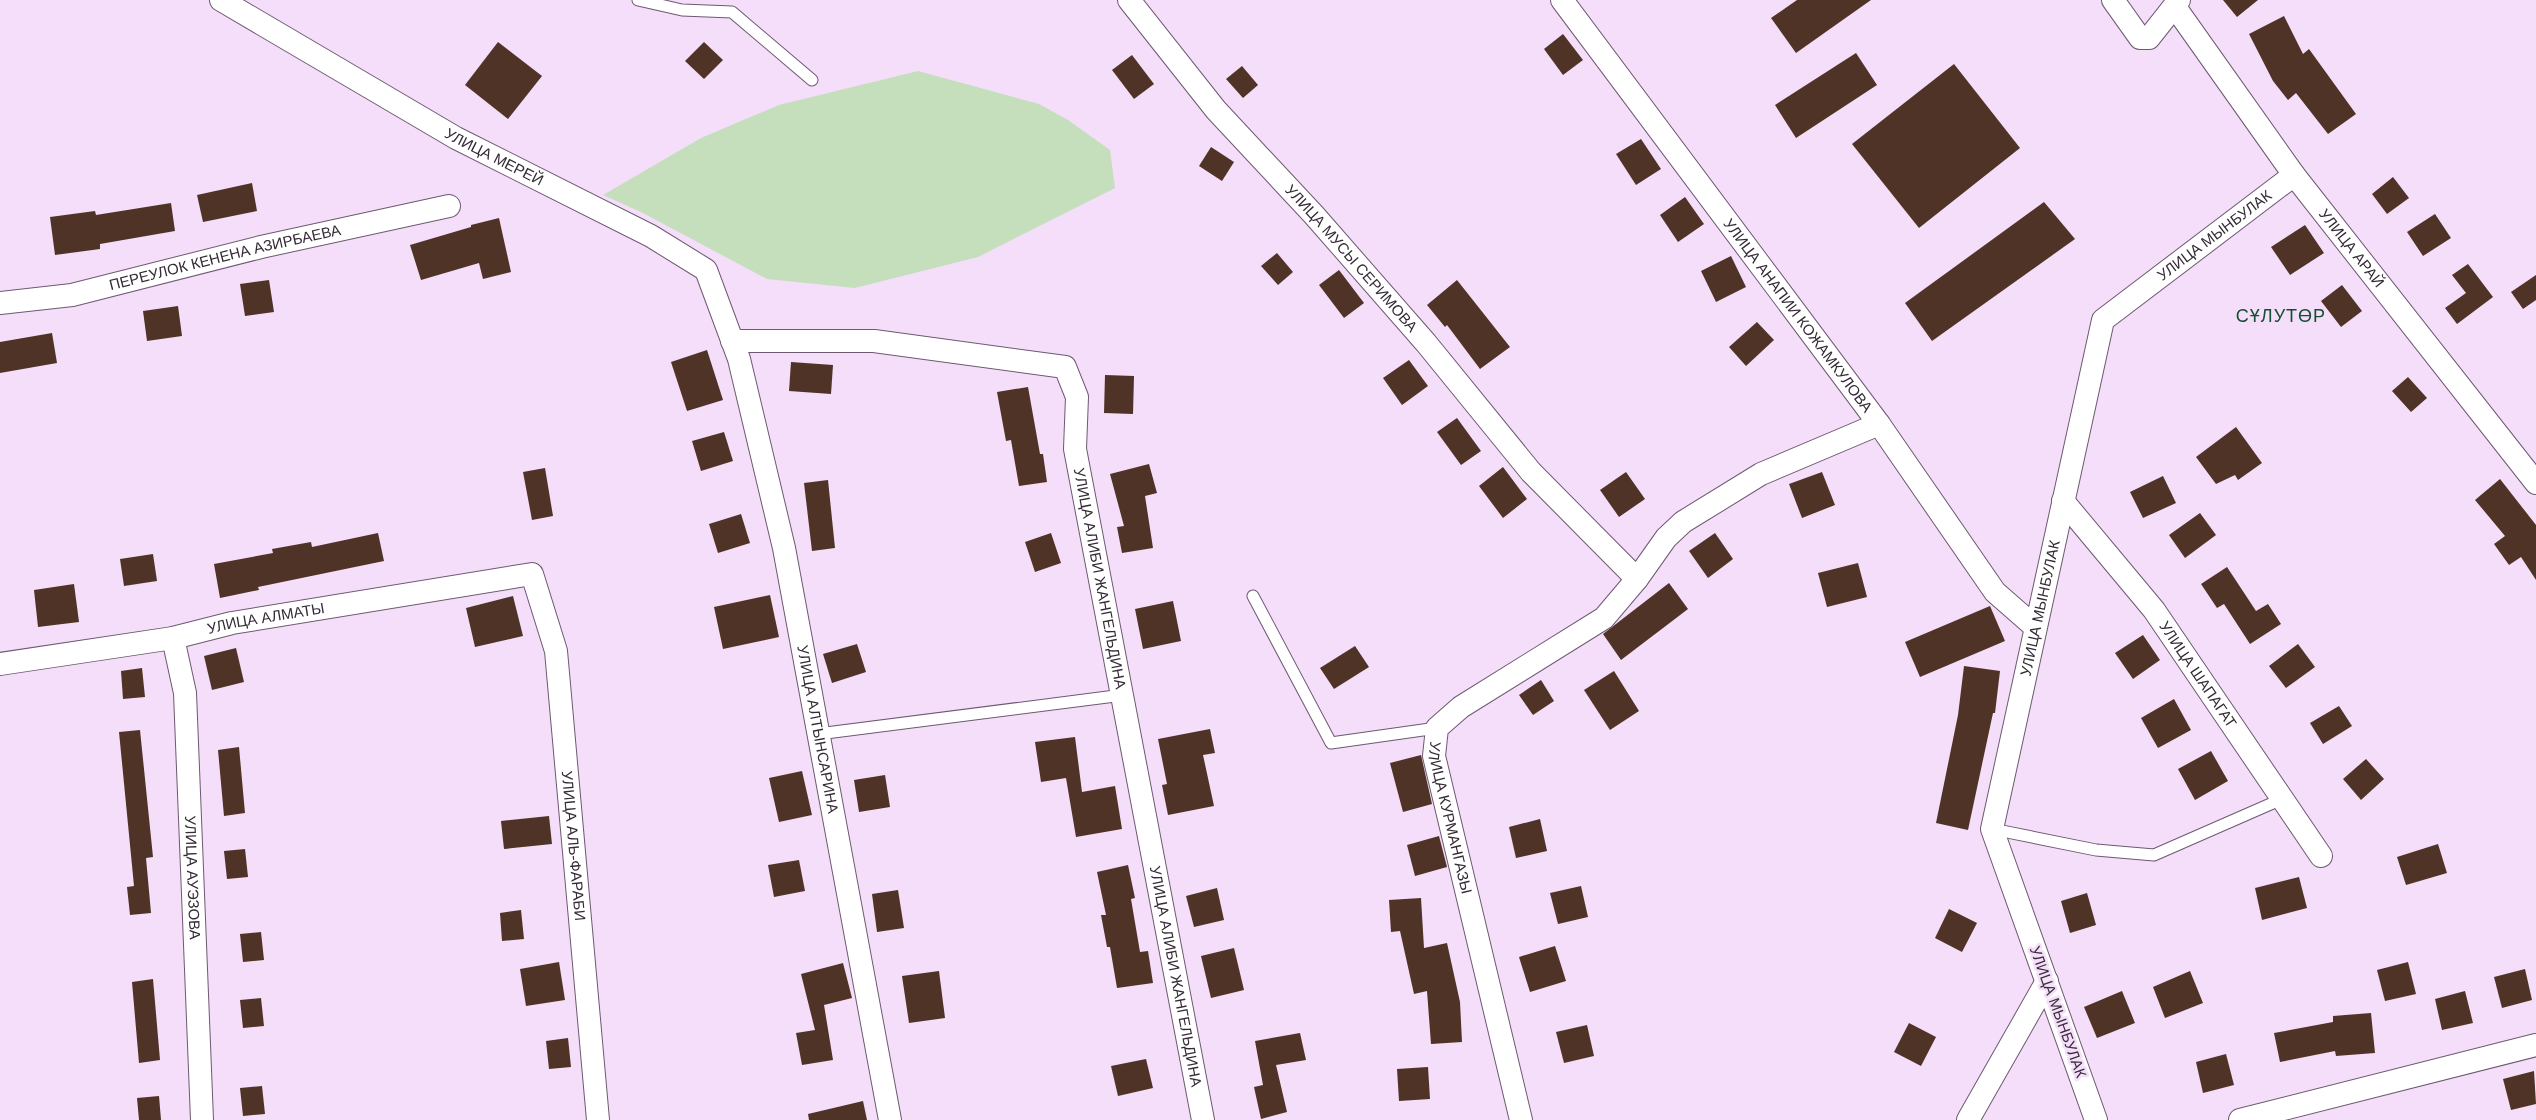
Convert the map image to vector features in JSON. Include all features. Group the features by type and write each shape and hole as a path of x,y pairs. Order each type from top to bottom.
{"street":[{"name":"УЛИЦА МЕРЕЙ","path":"221,0 456,138 651,236 706,270 732,341"},
{"name":"УЛИЦА МУСЫ СЕРИМОВА","path":"1129,0 1216,110 1321,222 1426,343 1531,472 1573,517 1637,579"},
{"name":"УЛИЦА АНАПИИ КОЖАМКУЛОВА","path":"1562,0 1879,424 1995,592 2035,627"},
{"path":"2113,0 2140,38 2149,38 2177,3"},
{"name":"УЛИЦА АРАЙ","path":"2177,3 2294,174 2536,483"},
{"name":"УЛИЦА МЫНБУЛАК","path":"2096,1120 1992,829 2103,320 2294,174"},
{"name":"ПЕРЕУЛОК КЕНЕНА АЗИРБАЕВА","path":"0,303 72,295 261,248 449,206"},
{"name":"УЛИЦА АЛИБИ ЖАНГЕЛЬДИНА","path":"732,341 874,341 1065,368 1077,397 1075,449 1203,1120"},
{"name":"УЛИЦА АЛТЫНСАРИНА","path":"732,341 739,359 784,548 890,1120"},
{"name":"УЛИЦА КУРМАНГАЗЫ","path":"1522,1120 1434,756 1437,728 1461,707 1604,618 1637,579 1666,538 1683,522 1761,474 1879,424"},
{"name":"УЛИЦА ШАПАГАТ","path":"2063,502 2154,610 2321,856"},
{"name":"УЛИЦА АЛМАТЫ","path":"0,664 173,638 232,623 532,574"},
{"name":"УЛИЦА АЛЬ-ФАРАБИ","path":"532,574 556,651 598,1120"},
{"name":"УЛИЦА АУЭЗОВА","path":"173,638 185,693 202,1120"},
{"path":"1968,1120 2047,981"},
{"path":"2240,1120 2536,1045"}],"lane":[{"path":"638,0 682,10 732,12 812,80"},
{"path":"1253,596 1331,742 1437,728"},
{"path":"818,734 1123,695"},
{"path":"1992,829 2096,850 2154,855 2282,799"}],"green space":[{"path":"918,71 1039,104 1068,120 1110,150 1115,188 978,257 855,288 767,279 641,212 603,195 701,138 779,105"}],"building":[{"path":"1797,0 1871,0 1796,53 1771,18"},
{"path":"2223,0 2258,0 2237,17"},
{"path":"2284,16 2303,54 2309,49 2356,114 2328,134 2296,93 2288,100 2273,81 2249,34"},
{"path":"1563,34 1583,60 1563,75 1544,49"},
{"path":"498,42 542,76 508,119 465,85"},
{"path":"704,42 723,60 704,79 685,61"},
{"path":"1856,53 1877,85 1796,138 1775,105"},
{"path":"1132,55 1154,84 1134,99 1112,70"},
{"path":"1954,64 2020,148 1919,228 1852,144"},
{"path":"1242,66 1258,85 1243,98 1226,79"},
{"path":"1641,139 1661,169 1636,185 1616,154"},
{"path":"1211,147 1234,162 1222,181 1199,166"},
{"path":"2393,177 2409,198 2387,214 2372,194"},
{"path":"252,183 257,211 203,222 197,195"},
{"path":"1685,197 1704,224 1678,242 1660,215"},
{"path":"2044,202 2075,239 1932,341 1905,303"},
{"path":"171,203 175,231 100,244 100,249 55,255 50,217 95,211 96,215"},
{"path":"2435,214 2451,238 2423,256 2407,232"},
{"path":"499,218 511,272 483,279 479,263 421,280 410,245"},
{"path":"2305,225 2324,253 2290,275 2271,247"},
{"path":"1277,253 1293,272 1278,285 1261,266"},
{"path":"1731,256 1746,287 1716,302 1701,271"},
{"path":"2468,264 2493,297 2457,324 2445,308 2466,293 2452,275"},
{"path":"1339,270 1364,303 1344,318 1319,285"},
{"path":"2536,275 2536,300 2523,309 2511,292"},
{"path":"269,280 274,312 245,316 240,284"},
{"path":"1457,280 1510,347 1480,369 1447,325 1445,327 1427,305"},
{"path":"2342,285 2362,311 2341,327 2321,301"},
{"path":"178,306 182,336 147,341 143,311"},
{"path":"1757,322 1774,340 1746,366 1729,347"},
{"path":"52,333 57,363 0,373 0,342"},
{"path":"707,350 723,400 687,411 671,362"},
{"path":"1409,360 1428,386 1402,405 1383,378"},
{"path":"791,362 833,365 831,394 789,391"},
{"path":"1105,375 1134,376 1133,414 1104,413"},
{"path":"2408,377 2427,398 2411,412 2392,391"},
{"path":"1028,387 1040,454 1043,454 1047,482 1019,486 1011,440 1006,441 997,392"},
{"path":"1457,418 1481,451 1461,465 1437,432"},
{"path":"2236,427 2262,463 2238,480 2235,475 2216,484 2196,457"},
{"path":"724,432 733,461 701,471 692,441"},
{"path":"1149,464 1157,493 1145,496 1153,548 1122,553 1117,527 1124,526 1110,474"},
{"path":"1503,467 1527,499 1503,518 1479,486"},
{"path":"545,468 553,516 532,520 523,472"},
{"path":"1626,472 1645,499 1619,517 1600,490"},
{"path":"1822,472 1835,505 1802,518 1789,484"},
{"path":"2163,476 2176,503 2143,518 2130,492"},
{"path":"2500,479 2536,525 2536,580 2521,557 2509,565 2494,544 2505,536 2475,500"},
{"path":"828,480 835,548 812,551 804,483"},
{"path":"2200,513 2216,535 2185,558 2169,535"},
{"path":"741,514 750,543 718,553 709,524"},
{"path":"378,533 384,561 258,587 259,590 220,598 214,564 273,553 272,549 311,542 312,547"},
{"path":"1051,533 1061,563 1035,572 1025,542"},
{"path":"1715,533 1733,559 1708,578 1689,551"},
{"path":"153,554 157,581 124,586 120,559"},
{"path":"1858,563 1867,597 1827,607 1818,573"},
{"path":"2227,567 2256,611 2268,604 2281,624 2250,644 2224,604 2217,608 2201,584"},
{"path":"1669,583 1688,609 1621,660 1603,634"},
{"path":"74,584 79,622 38,627 34,590"},
{"path":"770,595 779,637 723,649 714,607"},
{"path":"513,596 523,636 475,647 466,608"},
{"path":"1173,601 1181,641 1143,649 1135,609"},
{"path":"1990,606 2005,641 1920,677 1905,642"},
{"path":"2143,635 2160,660 2133,679 2115,653"},
{"path":"857,644 866,672 832,683 823,654"},
{"path":"2298,644 2315,667 2286,688 2269,666"},
{"path":"1355,646 1369,667 1334,689 1320,668"},
{"path":"236,648 244,682 212,690 204,656"},
{"path":"1964,666 2000,671 1995,713 1993,713 1968,830 1936,823 1958,715"},
{"path":"142,668 145,697 123,699 121,671"},
{"path":"1614,671 1639,711 1610,730 1584,690"},
{"path":"1541,680 1554,701 1533,715 1519,695"},
{"path":"2174,699 2191,730 2158,748 2141,718"},
{"path":"2339,706 2352,726 2323,744 2310,723"},
{"path":"1210,729 1215,753 1203,755 1214,806 1168,815 1162,785 1167,784 1158,739"},
{"path":"140,730 153,857 146,858 151,913 130,915 127,887 134,886 119,732"},
{"path":"1075,737 1082,792 1115,786 1122,829 1076,837 1066,778 1041,782 1035,742"},
{"path":"239,747 245,813 224,816 218,750"},
{"path":"2211,751 2228,781 2195,800 2178,769"},
{"path":"1421,755 1432,804 1403,812 1390,763"},
{"path":"2366,759 2384,779 2361,800 2343,779"},
{"path":"802,771 812,815 779,822 769,778"},
{"path":"885,775 890,807 859,812 854,780"},
{"path":"549,816 552,844 504,849 501,821"},
{"path":"1540,819 1547,851 1516,858 1509,827"},
{"path":"1439,836 1447,867 1415,876 1407,845"},
{"path":"2438,844 2447,873 2406,885 2397,857"},
{"path":"245,849 248,877 227,879 224,851"},
{"path":"799,860 805,891 774,897 768,865"},
{"path":"1128,865 1135,898 1131,899 1140,952 1148,951 1153,983 1117,988 1110,947 1107,947 1101,915 1106,915 1097,872"},
{"path":"2299,877 2307,908 2262,920 2255,888"},
{"path":"1581,886 1588,917 1558,924 1550,893"},
{"path":"1217,888 1224,920 1194,927 1186,896"},
{"path":"898,890 904,928 877,932 872,894"},
{"path":"2087,893 2096,925 2070,933 2061,901"},
{"path":"1421,898 1424,948 1447,943 1460,1002 1462,1042 1431,1044 1427,991 1414,994 1400,931 1391,932 1389,900"},
{"path":"1949,909 1977,923 1962,952 1935,938"},
{"path":"521,910 524,939 502,941 500,913"},
{"path":"261,932 264,960 243,962 240,934"},
{"path":"1555,946 1566,981 1530,992 1519,957"},
{"path":"1234,948 1244,990 1211,998 1201,956"},
{"path":"559,962 565,1000 526,1006 520,969"},
{"path":"2408,962 2416,994 2385,1001 2377,970"},
{"path":"843,963 852,998 824,1005 833,1060 802,1065 796,1033 815,1030 801,974"},
{"path":"2525,969 2532,1000 2502,1008 2494,977"},
{"path":"939,971 945,1018 909,1023 902,976"},
{"path":"2190,971 2203,1003 2165,1018 2153,987"},
{"path":"153,979 160,1060 139,1063 132,982"},
{"path":"2122,991 2135,1023 2097,1038 2084,1007"},
{"path":"2465,991 2473,1023 2442,1030 2435,999"},
{"path":"261,998 264,1026 243,1028 240,1000"},
{"path":"2371,1013 2375,1053 2336,1056 2335,1051 2280,1062 2274,1033 2333,1022 2333,1016"},
{"path":"1909,1023 1936,1037 1921,1066 1894,1052"},
{"path":"1587,1025 1594,1056 1564,1063 1556,1032"},
{"path":"1300,1033 1306,1060 1276,1065 1287,1112 1261,1119 1254,1087 1263,1085 1255,1041"},
{"path":"568,1038 571,1067 549,1069 546,1041"},
{"path":"2226,1054 2234,1085 2203,1093 2196,1062"},
{"path":"1146,1059 1153,1088 1118,1096 1111,1066"},
{"path":"1428,1067 1430,1099 1399,1101 1397,1069"},
{"path":"2534,1071 2536,1104 2511,1110 2503,1079"},
{"path":"262,1086 265,1114 243,1116 240,1088"},
{"path":"159,1096 161,1120 139,1120 137,1098"},
{"path":"863,1101 867,1120 809,1120 808,1114"}],"district":[{"name":"СҰЛУТӨР","path":"2281,316"}]}
